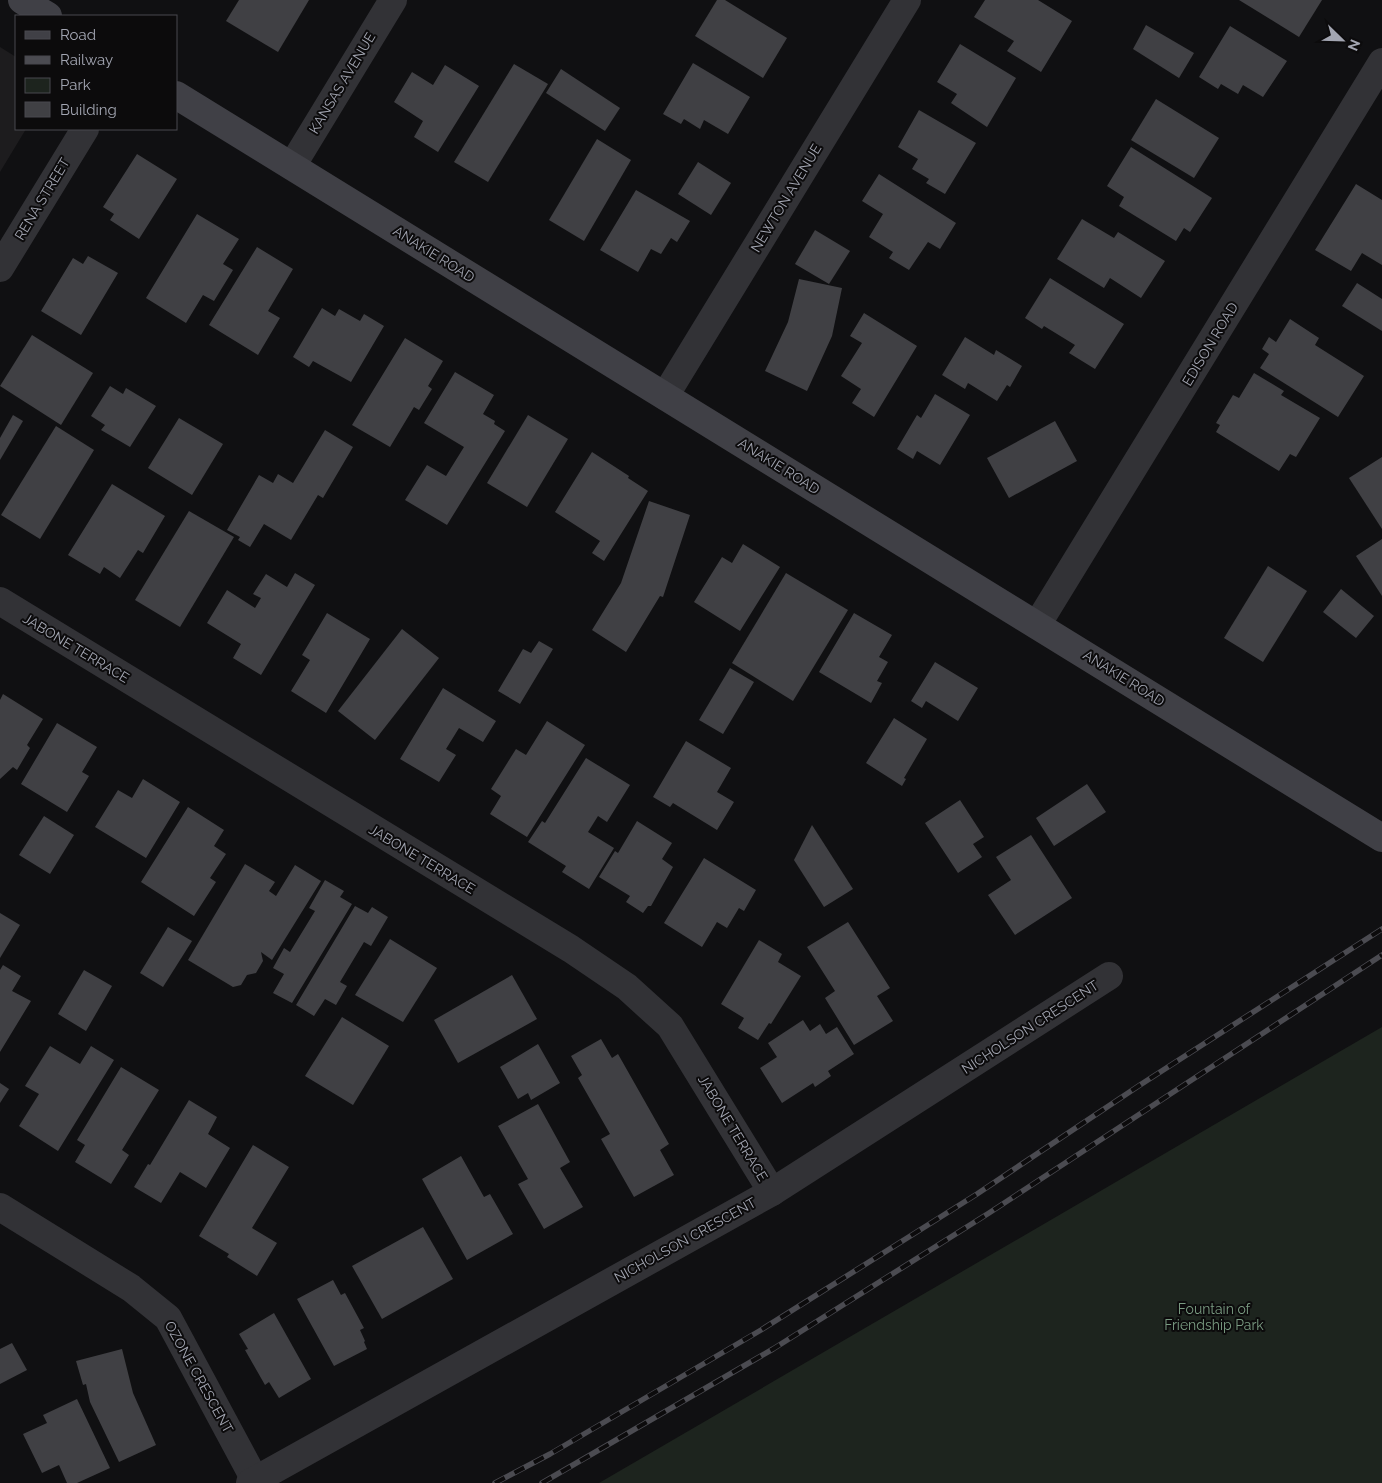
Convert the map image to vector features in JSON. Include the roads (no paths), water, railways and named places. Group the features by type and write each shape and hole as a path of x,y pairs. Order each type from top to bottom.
{"main road":[{"path":"22,0 46,15"},
{"name":"ANAKIE ROAD","path":"178,96 1382,838"}],"street":[{"name":"KANSAS AVENUE","path":"292,166 393,0"},
{"name":"NEWTON AVENUE","path":"666,396 907,0"},
{"name":"EDISON ROAD","path":"1037,625 1372,103 1382,62"},
{"name":"RENA STREET","path":"0,268 84,130"},
{"name":"JABONE TERRACE","path":"0,601 570,949 627,987 670,1026 772,1192"},
{"name":"NICHOLSON CRESCENT","path":"252,1482 772,1192 1109,976"},
{"name":"OZONE CRESCENT","path":"0,1207 131,1288 168,1318 252,1482"}],"railway":[{"path":"495,1483 550,1454 761,1330 977,1194 1140,1085 1382,929"},
{"path":"542,1483 773,1349 989,1213 1382,955"}],"park label":[{"name":"Fountain of Friendship Park","path":"1214,1318"}]}
